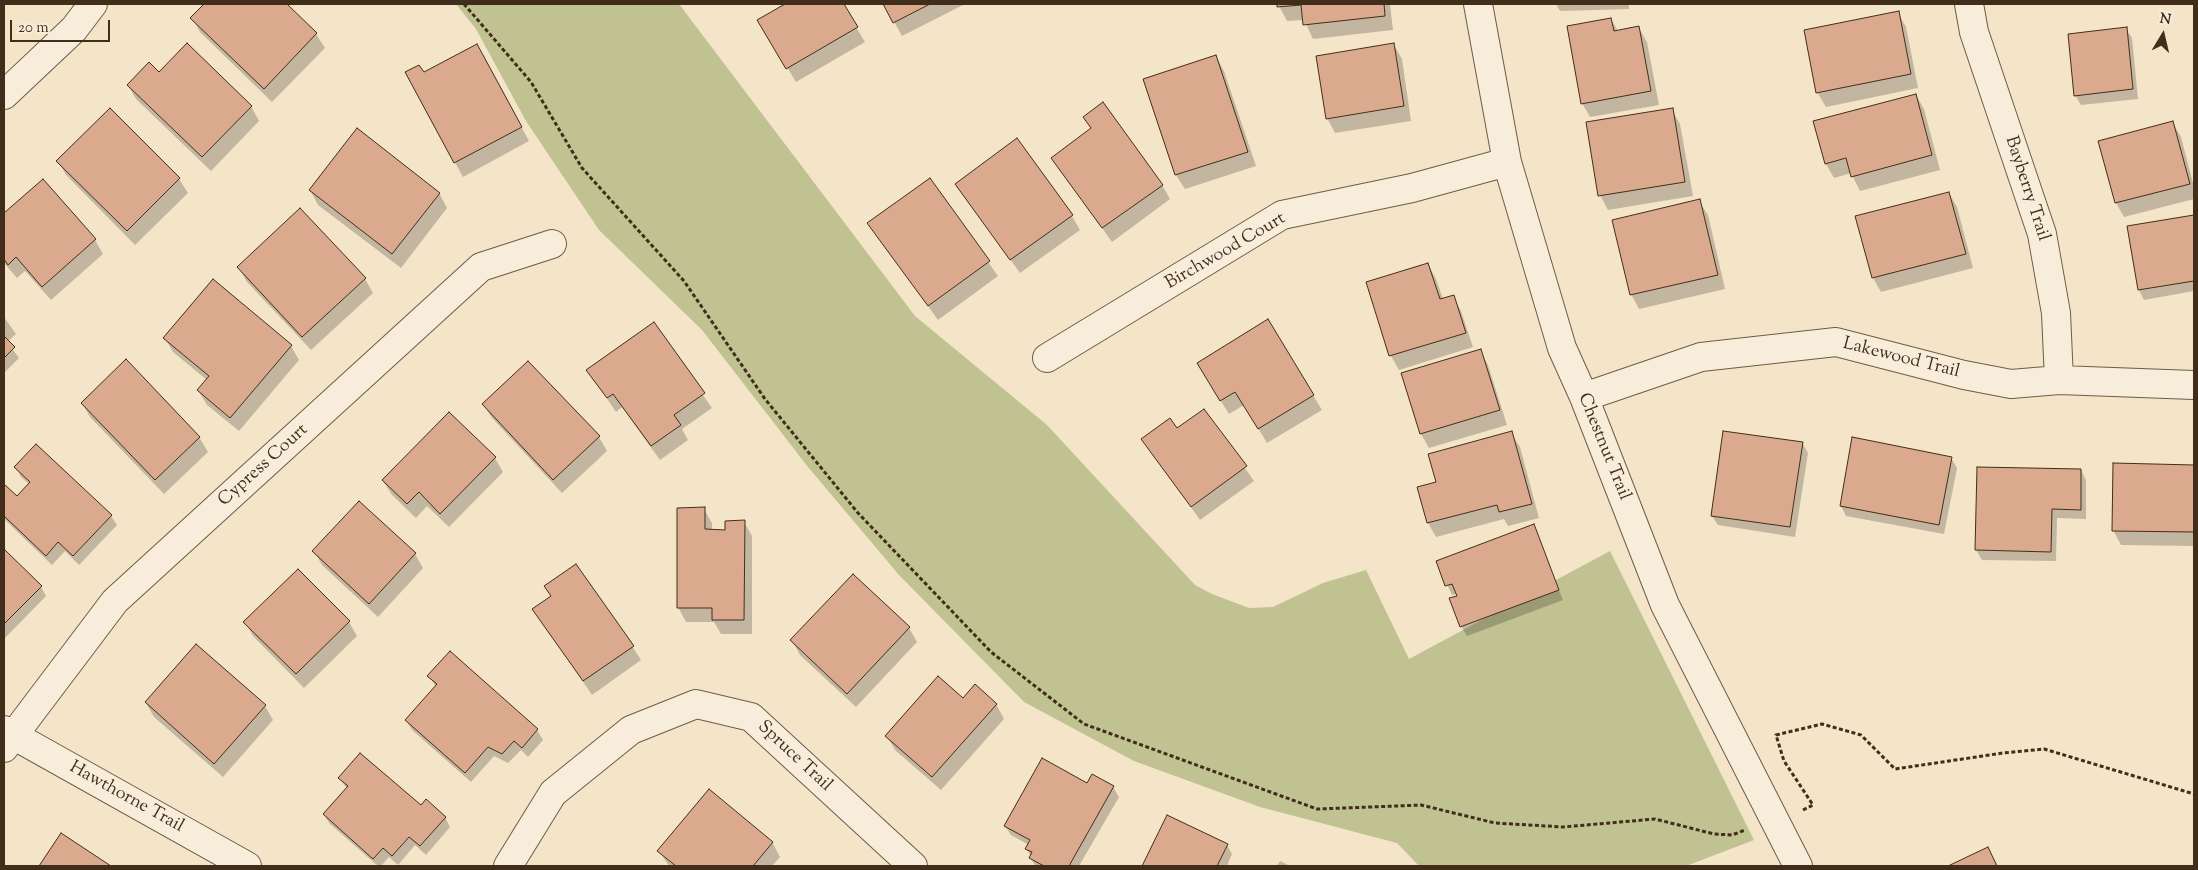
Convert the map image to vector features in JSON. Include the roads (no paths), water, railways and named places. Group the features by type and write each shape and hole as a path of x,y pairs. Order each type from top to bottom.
{"street":[{"path":"4,95 74,29 93,4"},
{"name":"Chestnut Trail","path":"1478,4 1507,162 1562,348 1584,397 1665,605 1798,866"},
{"name":"Bayberry Trail","path":"1969,4 1974,32 2042,234 2056,313 2059,380"},
{"name":"Birchwood Court","path":"1047,358 1282,215 1412,188 1507,162"},
{"name":"Cypress Court","path":"7,737 115,602 481,267 552,244"},
{"name":"Lakewood Trail","path":"1584,397 1701,357 1836,342 1964,375 2011,384 2059,380 2194,385"},
{"name":"Spruce Trail","path":"508,866 553,793 632,730 696,704 751,717 913,866"},
{"name":"Hawthorne Trail","path":"7,737 247,866"}]}
